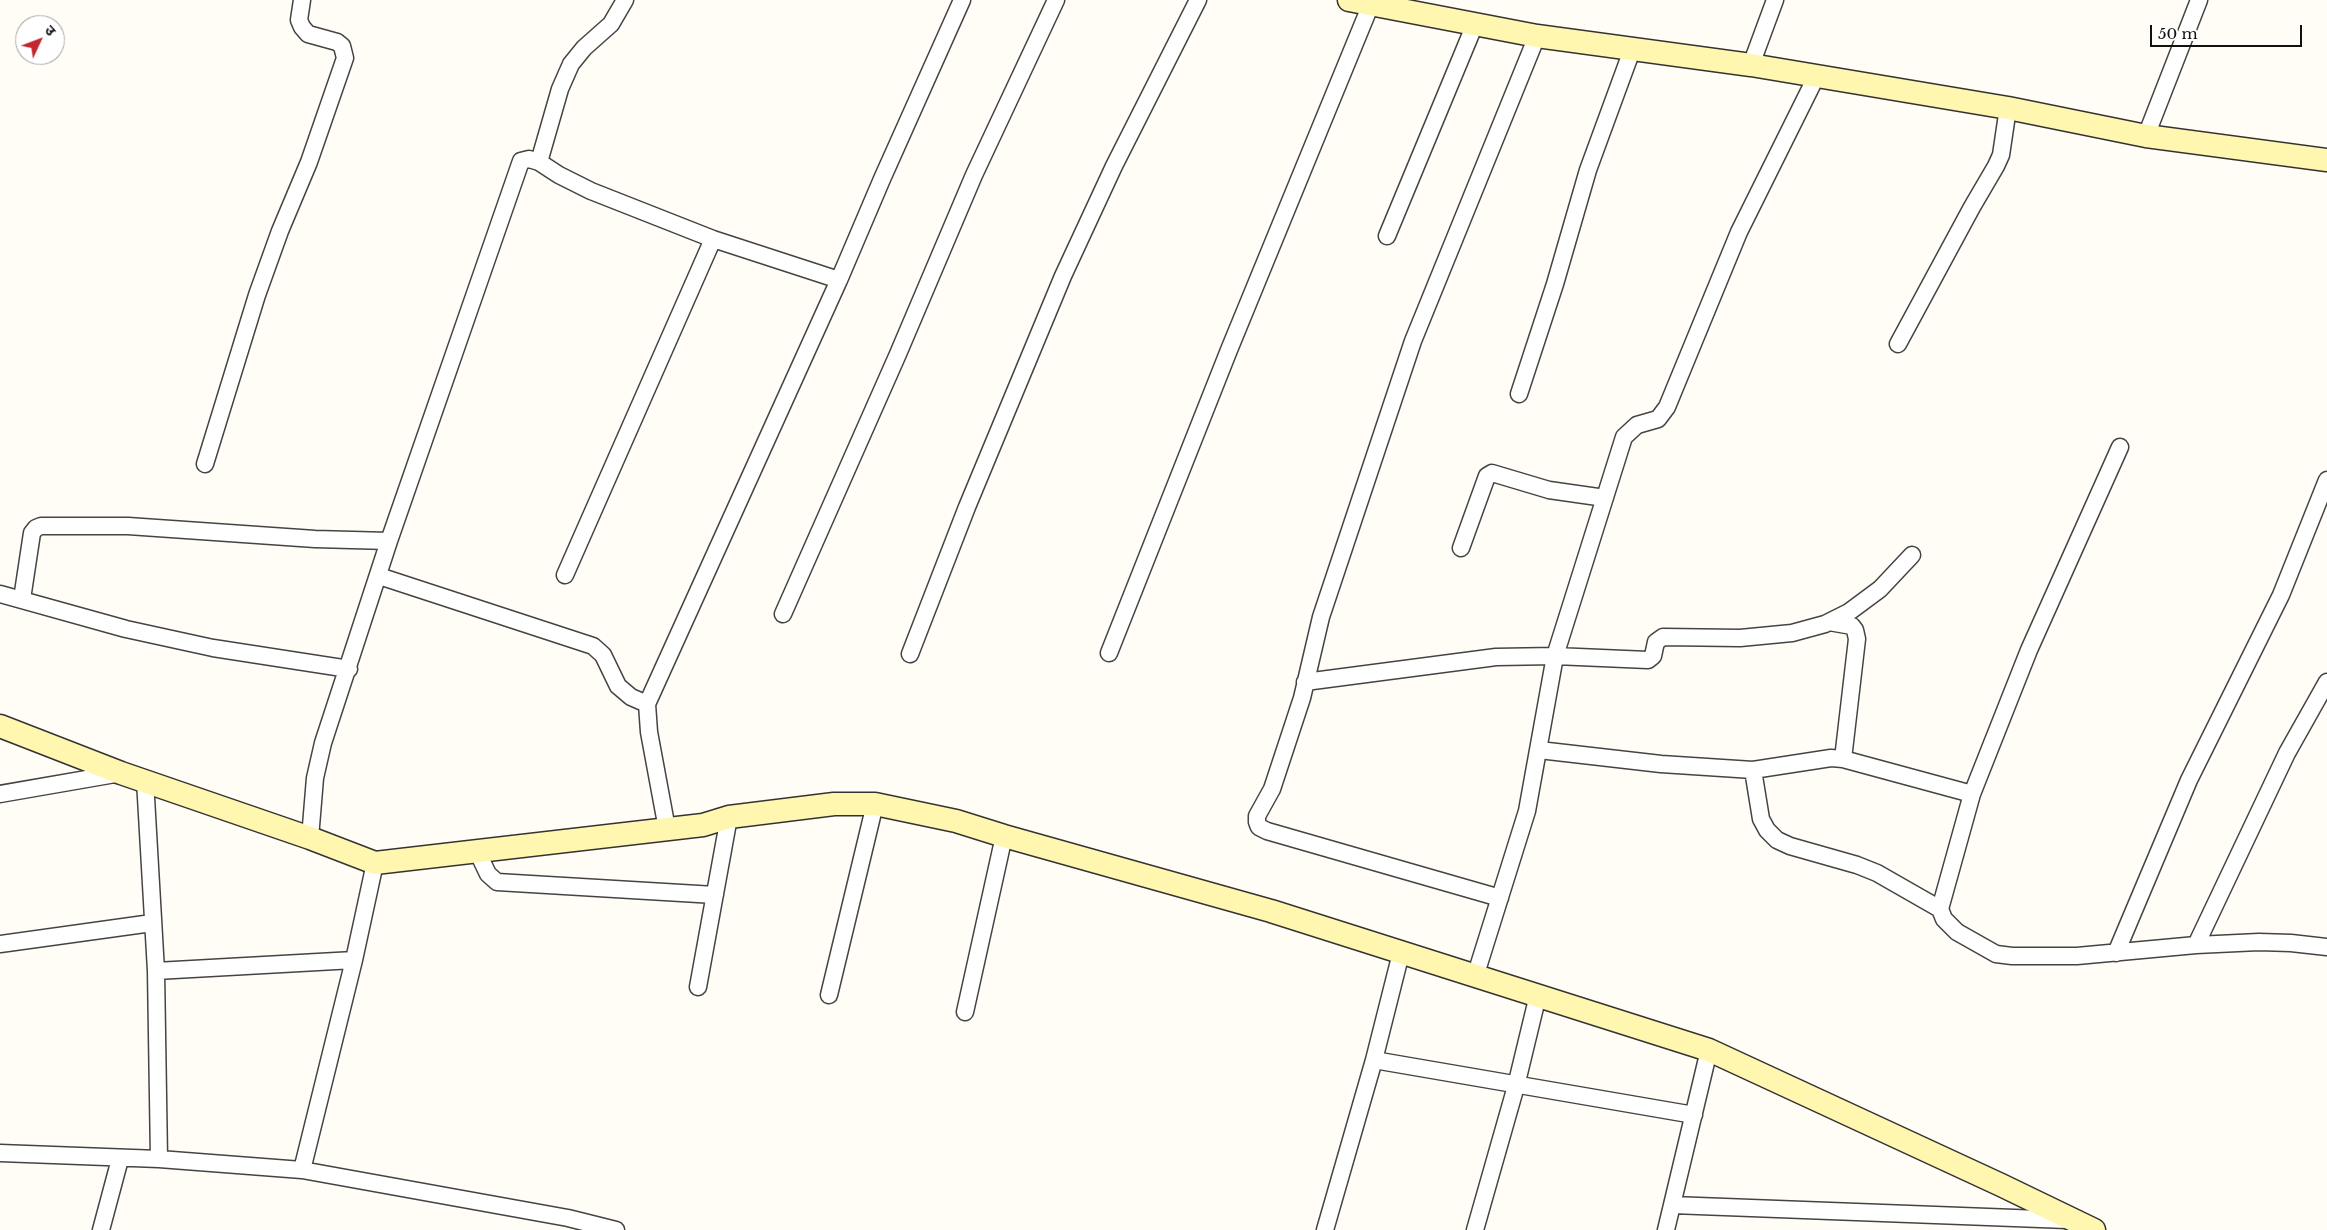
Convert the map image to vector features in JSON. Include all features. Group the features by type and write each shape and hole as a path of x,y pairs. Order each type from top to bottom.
{"street":[{"path":"205,464 257,295 280,231 309,162 345,58 342,46 337,42 308,34 302,27 299,20 302,0"},
{"path":"539,162 560,89 571,64 584,48 611,24 625,0"},
{"path":"667,829 649,732 647,709 962,0"},
{"path":"782,614 898,354 974,175 1056,0"},
{"path":"910,654 967,507 1063,276 1114,166 1198,0"},
{"path":"1348,0 1537,36 1632,50 1751,64 2008,108 2146,136 2327,160"},
{"path":"1751,64 1775,0"},
{"path":"2146,136 2199,0"},
{"path":"1109,653 1229,350 1371,4"},
{"path":"1387,236 1475,24"},
{"path":"1500,898 1259,827 1258,816 1272,789 1305,682 1321,617 1413,341 1537,36"},
{"path":"1519,394 1556,284 1588,170 1632,50"},
{"path":"1475,977 1527,811 1556,656 1624,437 1637,425 1658,419 1667,407 1739,232 1817,76"},
{"path":"1898,344 1996,166 2001,155 2008,108"},
{"path":"310,838 315,802 315,778 324,742 349,670 389,541 518,166 524,159 539,162 559,175 591,191 713,239 839,280"},
{"path":"565,575 713,239"},
{"path":"2120,447 2025,659 1972,794 1940,909 1944,919 1957,932 1996,954 2012,956 2077,956 2196,945 2267,942 2327,947"},
{"path":"1461,548 1487,476 1492,473 1549,490 1604,498"},
{"path":"2116,953 2189,780 2281,595 2327,480"},
{"path":"22,599 32,533 41,526 128,526 315,539 389,541"},
{"path":"1305,682 1496,657 1556,656 1648,660 1653,656 1656,642 1663,637 1740,638 1792,633 1829,622 1849,612 1868,599 1912,555"},
{"path":"378,576 593,646 603,655 618,686 647,709"},
{"path":"0,594 145,634 213,648 349,670"},
{"path":"1829,622 1852,626 1857,639 1843,759"},
{"path":"2196,945 2287,753 2327,682"},
{"path":"0,726 121,773 310,838 375,863 703,825 729,817 834,804 875,804 956,821 1271,911 1709,1050 2084,1225"},
{"path":"1539,750 1661,764 1753,770 1818,759 1843,759 1972,794"},
{"path":"1753,770 1761,819 1767,830 1777,840 1790,846 1870,871 1940,909"},
{"path":"0,794 121,773"},
{"path":"145,780 156,971 159,1160"},
{"path":"829,995 875,804"},
{"path":"698,987 729,817"},
{"path":"965,1012 1004,836"},
{"path":"476,851 488,874 497,882 715,895"},
{"path":"302,1170 354,960 375,863"},
{"path":"0,944 152,923"},
{"path":"1325,1230 1374,1060 1401,953"},
{"path":"156,971 354,960"},
{"path":"1475,1230 1516,1086 1538,995"},
{"path":"1666,1230 1709,1050"},
{"path":"1374,1060 1516,1086 1694,1115"},
{"path":"0,1153 159,1160 302,1170 568,1218 616,1230"},
{"path":"101,1230 120,1159"},
{"path":"1672,1205 1986,1224 2084,1225"}]}
